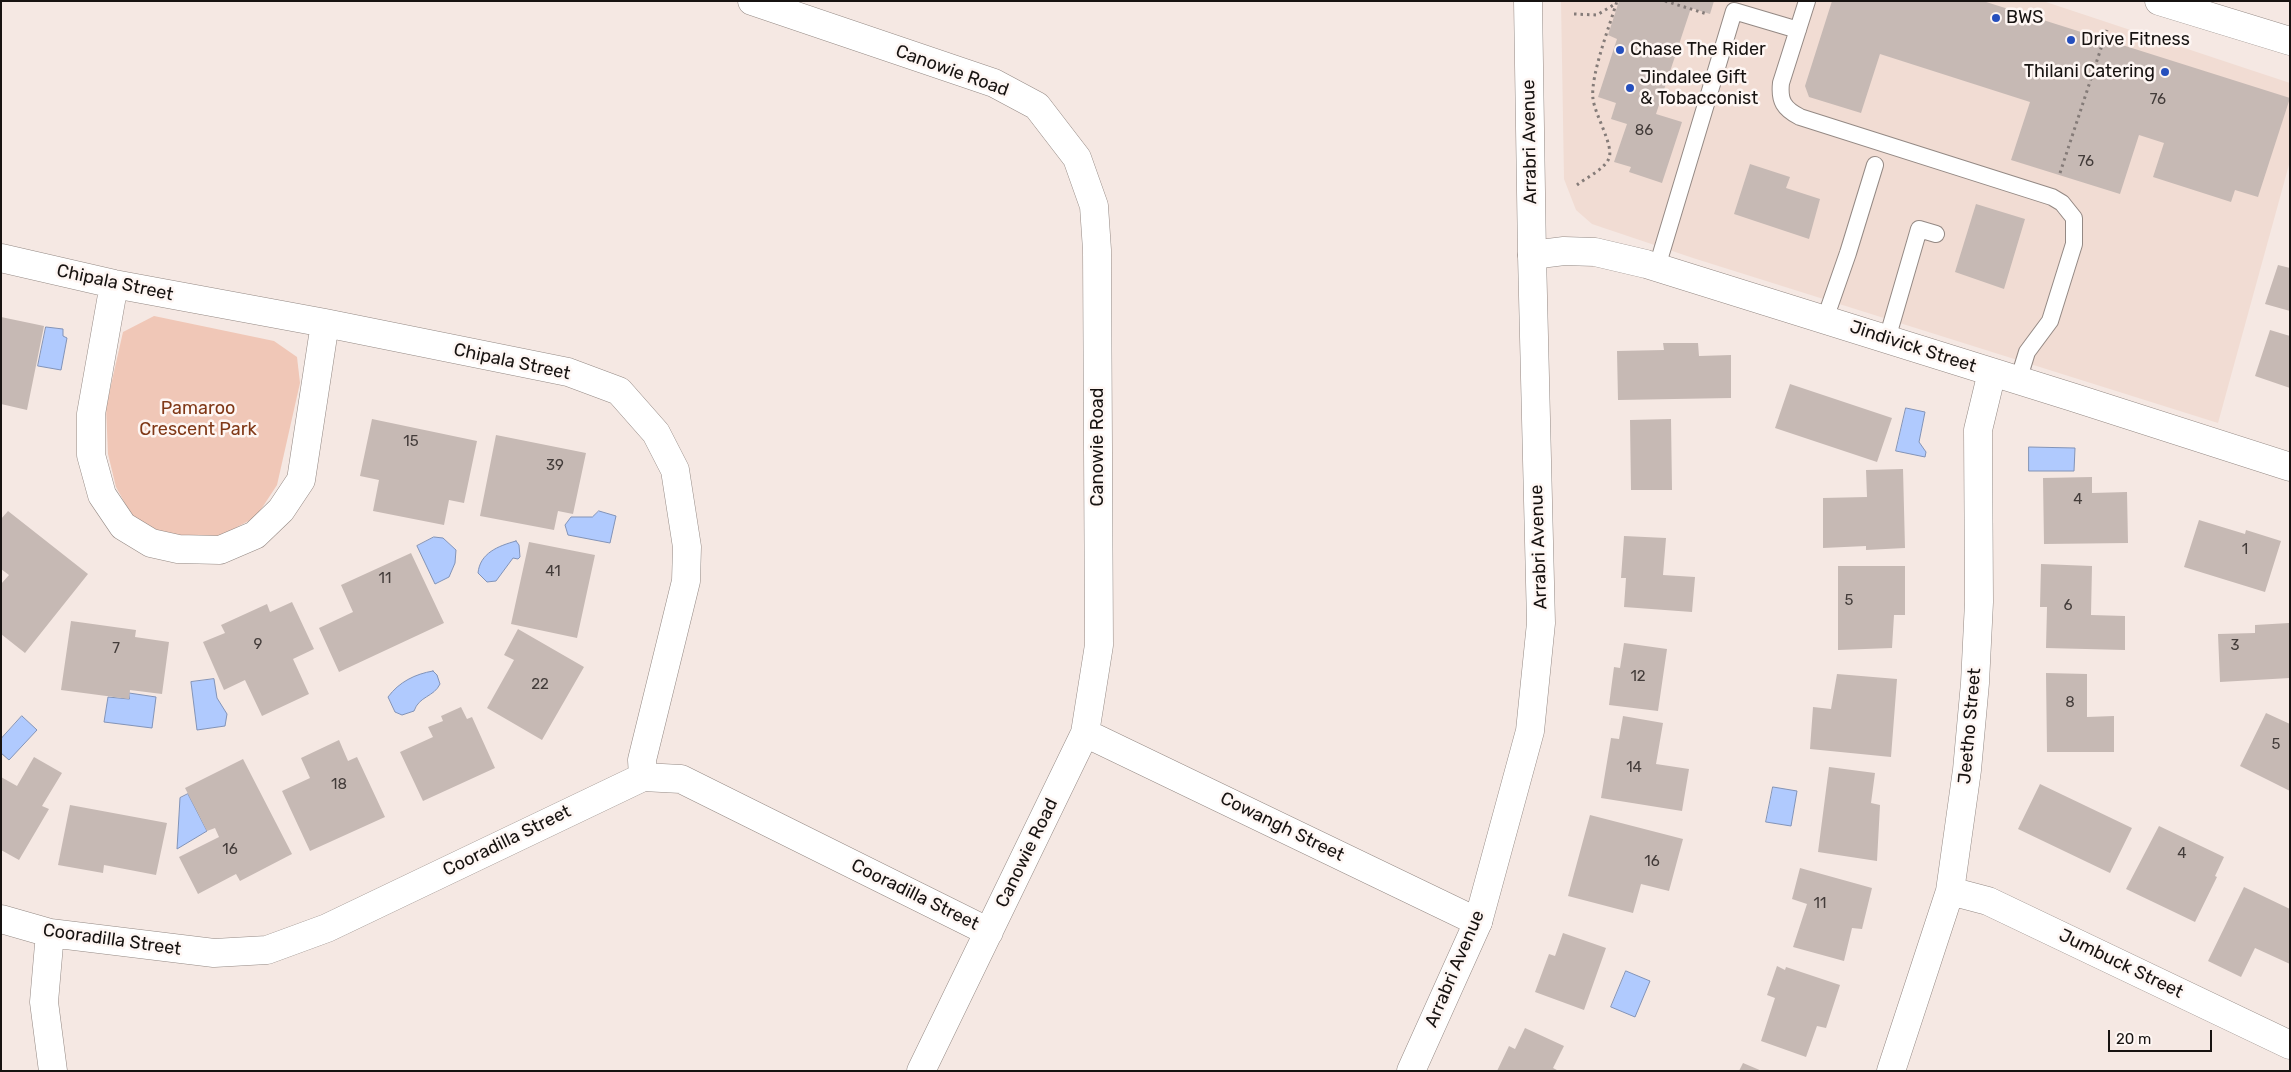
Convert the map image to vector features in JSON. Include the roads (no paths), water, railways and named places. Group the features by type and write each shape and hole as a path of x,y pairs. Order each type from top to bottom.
{"street":[{"name":"Canowie Road","path":"752,1 994,83 1037,106 1077,158 1094,206 1098,250 1099,644 1085,734 921,1071"},
{"name":"Arrabri Avenue","path":"1411,1071 1478,922 1530,731 1541,623 1528,1"},
{"path":"2167,3 2290,41"},
{"name":"Jindivick Street","path":"1532,255 1564,251 1596,252 1657,267 2290,467"},
{"name":"Chipala Street","path":"1,258 114,284 325,323 568,372 618,391 656,433 675,470 687,547 686,581 642,760 643,777"},
{"path":"114,284 91,414 91,455 102,495 123,526 151,543 178,549 220,550 255,536 281,510 301,480 325,323"},
{"name":"Jeetho Street","path":"1892,1071 1950,891 1967,770 1975,683 1979,602 1978,430 1992,372"},
{"name":"Cowangh Street","path":"1085,734 1478,922"},
{"name":"Cooradilla Street","path":"1,919 50,934 214,953 267,950 326,928 643,777 681,779 989,932"},
{"name":"Jumbuck Street","path":"1950,891 1988,901 2290,1045"},
{"path":"50,934 44,1002 54,1071"}],"lane":[{"path":"1807,1 1781,83 1780,95 1788,111 1800,117 2052,197 2062,203 2074,218 2074,244 2050,320 2027,352 2018,381"},
{"path":"1657,267 1734,11 1798,30"},
{"path":"1825,319 1875,165"},
{"path":"1887,340 1919,229 1936,234"}],"water":[{"path":"46,327 63,329 63,336 67,338 61,370 38,366"},
{"path":"1906,408 1925,412 1919,442 1926,452 1925,457 1896,451"},
{"path":"2029,447 2075,448 2074,471 2029,471"},
{"path":"599,511 616,516 610,543 568,535 565,525 571,517 592,517"},
{"path":"434,537 443,538 456,550 455,563 449,577 435,584 417,546"},
{"path":"516,541 519,545 520,557 518,559 513,558 496,581 487,582 478,573 482,560 491,551"},
{"path":"433,671 437,675 440,684 434,692 419,702 414,711 402,715 395,712 388,697 392,692 408,680 420,674"},
{"path":"214,679 217,698 227,714 225,726 197,730 191,682"},
{"path":"129,693 156,697 152,728 104,722 108,697 129,699"},
{"path":"22,716 37,730 9,760 1,753 1,739"},
{"path":"1773,787 1797,791 1791,826 1766,822"},
{"path":"188,794 207,831 177,849 180,798"},
{"path":"1626,971 1650,981 1635,1017 1611,1007"}],"place":[{"name":"BWS","path":"1996,18"},
{"name":"Drive Fitness","path":"2071,40"},
{"name":"Chase The Rider","path":"1620,50"},
{"name":"Thilani Catering","path":"2165,72"},
{"name":"Jindalee Gift & Tobacconist","path":"1630,88"}],"park label":[{"name":"Pamaroo Crescent Park","path":"198,419"}]}
